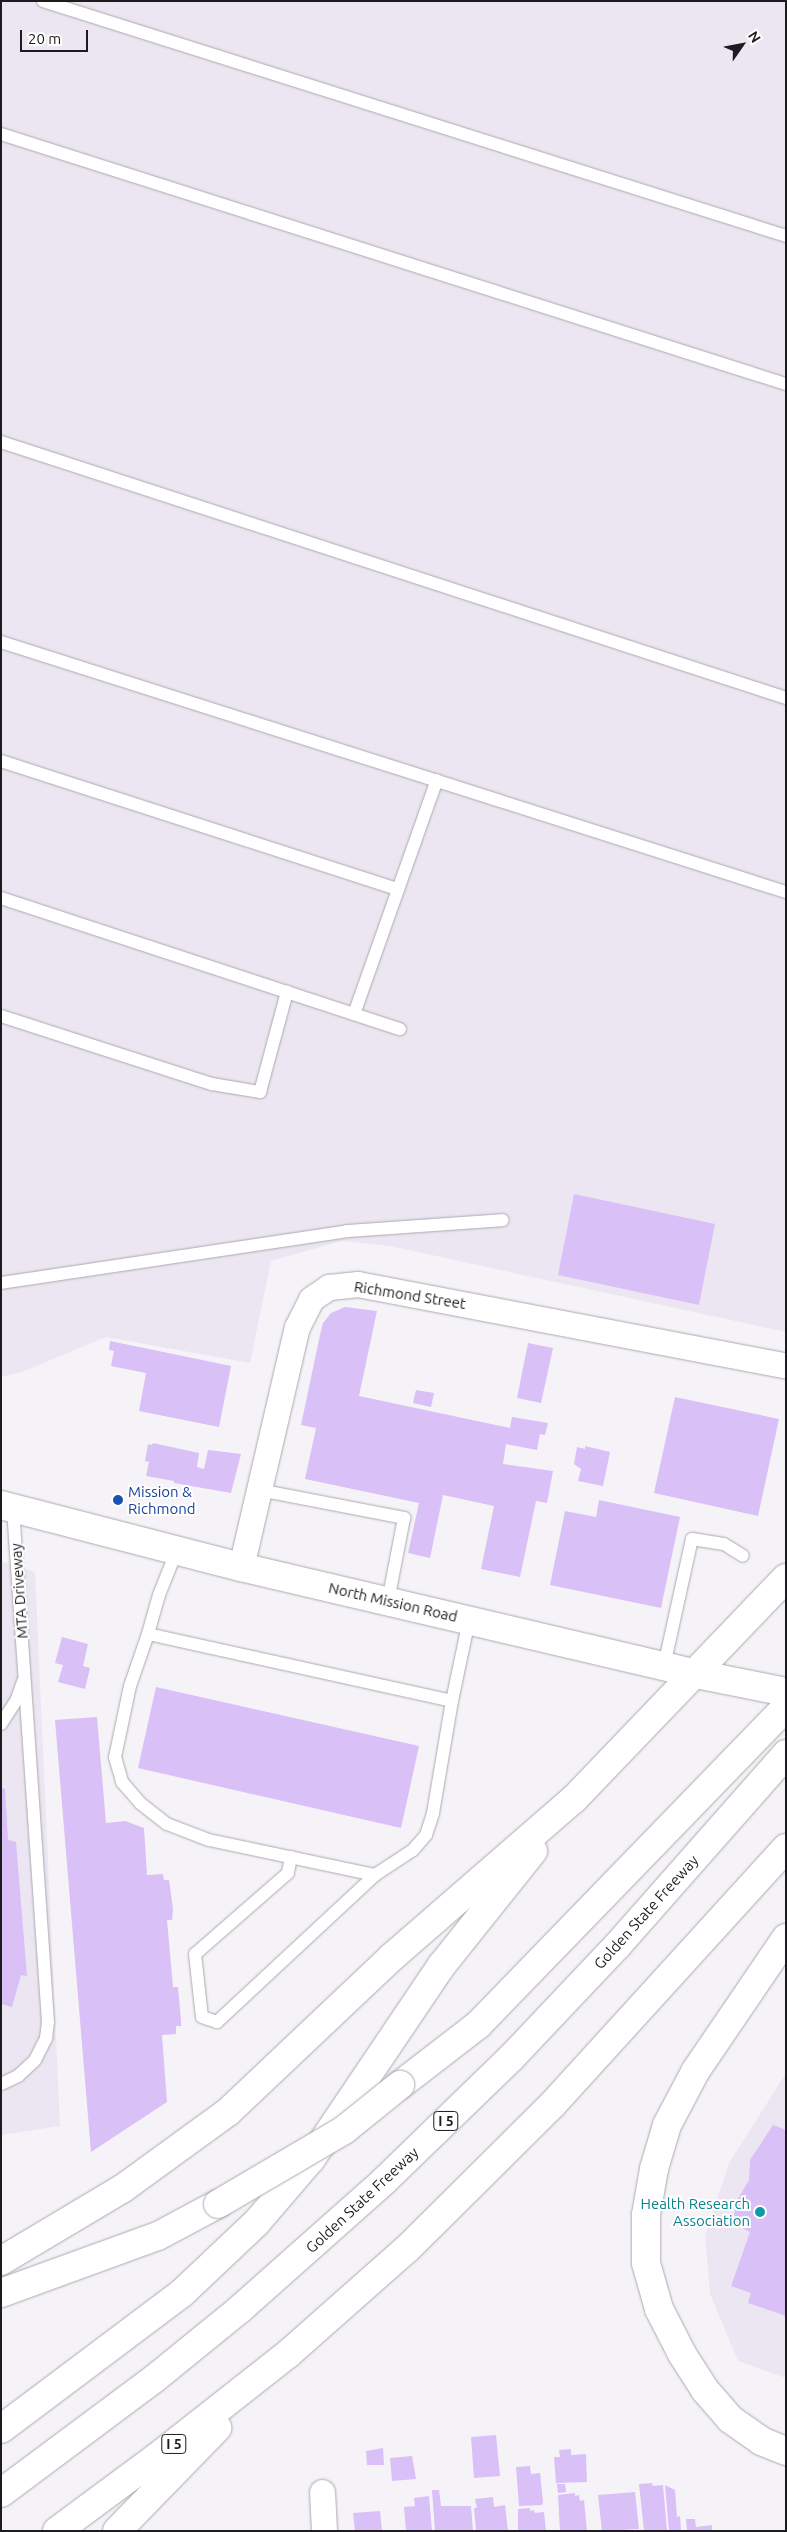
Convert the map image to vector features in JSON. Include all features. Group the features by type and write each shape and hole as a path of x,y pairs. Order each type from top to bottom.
{"main road":[{"name":"North Mission Road","path":"7,1506 241,1567 696,1674 786,1692"},
{"path":"1,2260 122,2190 228,2112 392,1957 574,1799 696,1674 786,1578"},
{"path":"1,2293 158,2236 218,2204 344,2130 478,2025 786,1707"},
{"name":"Golden State Freeway","path":"1,2493 68,2444 240,2309 320,2239 448,2119 512,2056 617,1946 785,1755"},
{"path":"1,2429 182,2293 257,2222 311,2159 442,1965 574,1799"},
{"name":"I 5","path":"57,2531 157,2457 288,2354 408,2248 553,2104 786,1848"},
{"path":"786,1938 696,2072 667,2125 654,2169 646,2215 646,2264 659,2309 682,2354 706,2390 730,2419 760,2440 786,2451"},
{"path":"118,2531 288,2354"}],"street":[{"name":"Richmond Street","path":"241,1567 297,1327 311,1298 328,1287 358,1284 786,1366"},
{"path":"322,2492 324,2531"}],"lane":[{"path":"44,1 786,236"},
{"path":"1,134 786,384"},
{"path":"1,442 786,698"},
{"path":"1,642 786,892"},
{"path":"1,761 398,889"},
{"path":"354,1014 437,780"},
{"path":"1,898 400,1029"},
{"path":"1,1016 212,1084 260,1092 287,992"},
{"path":"1,1283 347,1231 503,1220"},
{"path":"259,1490 404,1518 388,1601"},
{"name":"MTA Driveway","path":"1,2084 18,2076 36,2060 46,2038 48,2022 25,1674 7,1506"},
{"path":"664,1666 692,1540 724,1544 743,1556"},
{"path":"177,1550 159,1594 148,1634 130,1686 115,1757 122,1782 140,1803 167,1824 209,1840 375,1876"},
{"path":"291,1857 288,1873 195,1954 202,2017 217,2022 375,1876 413,1850 426,1836 433,1813 452,1701 469,1620"},
{"path":"148,1634 452,1701"},
{"path":"1,1724 17,1699 25,1674"}],"shaded area":[{"path":"1,1 786,1 786,1332 390,1246 342,1241 271,1261 250,1363 106,1337 22,1372 1,1377"},
{"path":"1,1561 35,1572 60,2126 1,2135"},
{"path":"786,2073 786,2378 738,2361 710,2294 705,2236 729,2163"}],"building":[{"path":"574,1194 715,1224 699,1305 558,1275"},
{"path":"345,1307 377,1311 359,1396 510,1428 512,1417 548,1423 545,1435 540,1434 537,1450 506,1444 503,1464 553,1471 547,1503 536,1501 520,1577 481,1569 494,1506 443,1495 430,1558 408,1553 419,1503 305,1479 316,1428 301,1425 320,1335 323,1323 331,1313"},
{"path":"110,1341 231,1366 219,1427 139,1411 146,1373 111,1366 114,1351 109,1350"},
{"path":"528,1343 553,1348 541,1403 517,1398"},
{"path":"416,1390 434,1393 431,1407 413,1403"},
{"path":"675,1397 779,1419 758,1516 654,1493"},
{"path":"153,1443 199,1453 197,1467 204,1469 208,1450 241,1454 231,1493 146,1476 149,1462 145,1461 148,1444 152,1445"},
{"path":"585,1446 610,1452 603,1486 578,1481 581,1469 574,1464 577,1447 585,1449"},
{"path":"599,1500 680,1517 661,1608 550,1585 565,1511 596,1517"},
{"path":"62,1637 88,1644 83,1666 90,1668 85,1689 58,1682 63,1665 55,1663"},
{"path":"156,1687 419,1746 401,1828 138,1768"},
{"path":"97,1717 106,1823 125,1821 144,1828 147,1875 163,1874 164,1880 169,1880 173,1909 172,1920 167,1920 173,1987 178,1987 181,2026 176,2026 176,2034 162,2035 167,2102 91,2152 55,1720"},
{"path":"1,1788 5,1789 8,1840 16,1842 27,1976 21,1975 12,2007 1,2004"},
{"name":"Health Research Association","path":"773,2125 786,2130 786,2316 748,2303 751,2293 731,2286 750,2232 733,2223 736,2202 749,2180 750,2160"},
{"path":"496,2435 500,2476 474,2478 471,2437"},
{"path":"383,2448 384,2465 367,2465 366,2451"},
{"path":"571,2449 571,2455 586,2454 587,2482 556,2483 554,2457 560,2457 559,2450"},
{"path":"412,2456 416,2479 392,2481 390,2458"},
{"path":"530,2466 531,2474 540,2473 543,2502 542,2505 519,2506 516,2467"},
{"path":"652,2483 653,2486 663,2485 667,2531 644,2531 639,2484"},
{"path":"557,2484 565,2484 566,2492 558,2493"},
{"path":"665,2485 675,2490 677,2517 680,2516 681,2531 669,2531"},
{"path":"432,2490 439,2490 441,2506 471,2506 473,2531 435,2531"},
{"path":"635,2492 639,2529 602,2531 598,2495"},
{"path":"575,2493 575,2496 579,2495 580,2501 584,2500 587,2531 560,2531 558,2495"},
{"path":"429,2496 432,2531 406,2531 404,2507 415,2506 414,2498"},
{"path":"493,2497 494,2507 505,2505 508,2531 476,2531 474,2508 477,2508 475,2499"},
{"path":"530,2508 530,2511 534,2510 535,2513 544,2512 546,2531 518,2531 518,2509"},
{"path":"380,2511 382,2531 355,2531 353,2513"},
{"path":"686,2519 695,2519 696,2527 712,2525 712,2531 687,2531"}],"place":[{"name":"Mission & Richmond","path":"118,1500"},
{"name":"Health Research Association","path":"760,2212"}]}
